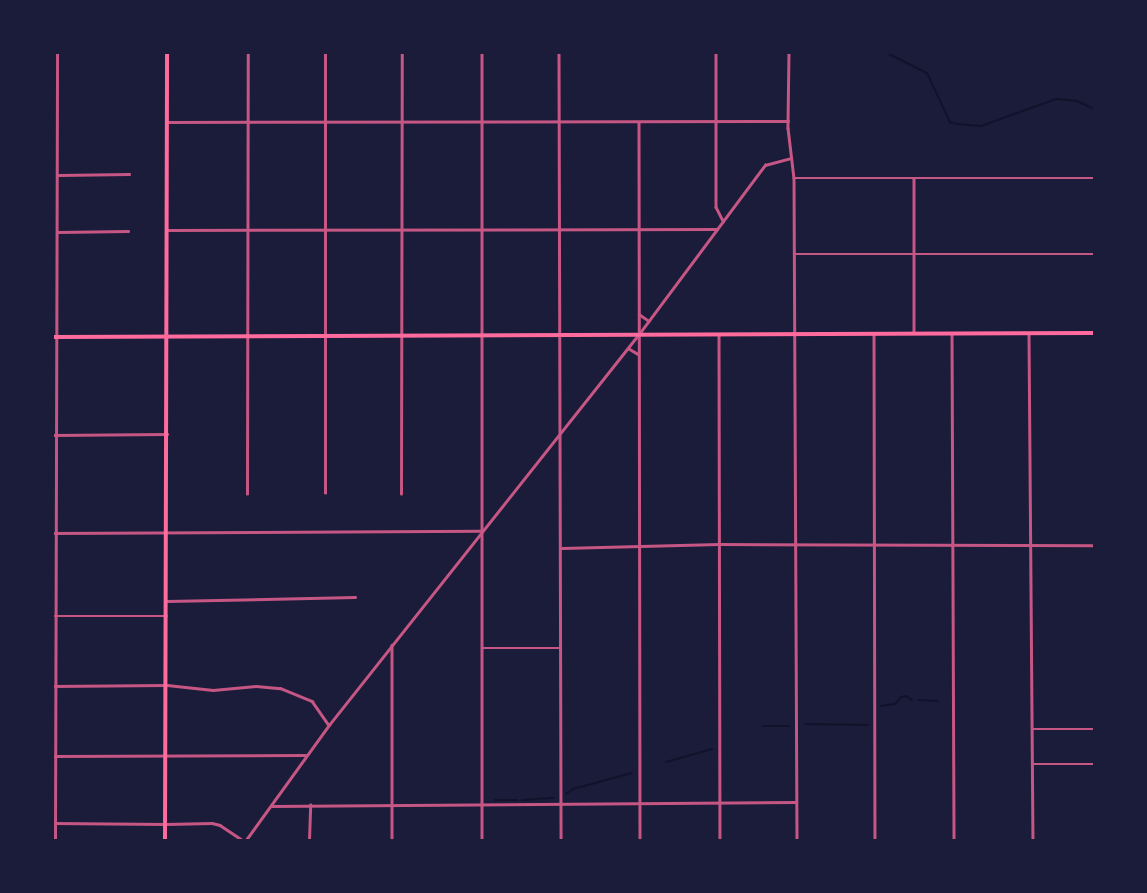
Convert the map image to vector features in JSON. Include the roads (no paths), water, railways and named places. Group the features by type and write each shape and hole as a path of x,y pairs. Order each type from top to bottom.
{"main road":[{"path":"166,841 167,52"},
{"path":"55,337 1094,333"}],"street":[{"path":"55,841 57,52"},
{"path":"247,494 248,52"},
{"path":"325,52 325,494"},
{"path":"401,494 404,335 402,52"},
{"path":"482,52 482,841"},
{"path":"559,52 561,841"},
{"path":"716,52 716,207 723,221"},
{"path":"789,52 788,121 794,177 797,841"},
{"path":"167,122 788,121"},
{"path":"639,122 640,841"},
{"path":"54,823 220,825 244,841 305,755 480,531 639,334 768,162 791,158"},
{"path":"58,175 129,174"},
{"path":"794,177 1094,178"},
{"path":"914,179 914,333"},
{"path":"168,230 717,229"},
{"path":"58,232 128,231"},
{"path":"794,254 1094,254"},
{"path":"639,314 649,321"},
{"path":"874,333 875,841"},
{"path":"719,334 720,841"},
{"path":"953,334 954,841"},
{"path":"1029,334 1033,841"},
{"path":"628,348 638,354"},
{"path":"55,435 167,434"},
{"path":"55,533 480,531"},
{"path":"561,548 719,544 1094,545"},
{"path":"167,601 355,597"},
{"path":"55,616 167,616"},
{"path":"392,645 392,841"},
{"path":"481,648 560,648"},
{"path":"54,686 167,685 213,690 256,686 288,690 312,701 329,725"},
{"path":"1032,729 1094,729"},
{"path":"54,756 305,755"},
{"path":"1032,764 1094,764"},
{"path":"271,806 561,806 796,802"},
{"path":"309,841 310,805"}],"waterway":[{"path":"885,52 927,73 950,122 957,124 981,126 1056,99 1077,101 1094,109"},
{"path":"881,706 895,704 901,697 906,696 912,700"},
{"path":"918,700 938,701"},
{"path":"805,724 868,725"},
{"path":"763,726 789,726"},
{"path":"666,762 712,749"},
{"path":"566,794 573,789 632,773"},
{"path":"522,800 554,798"},
{"path":"495,800 517,800"}]}
